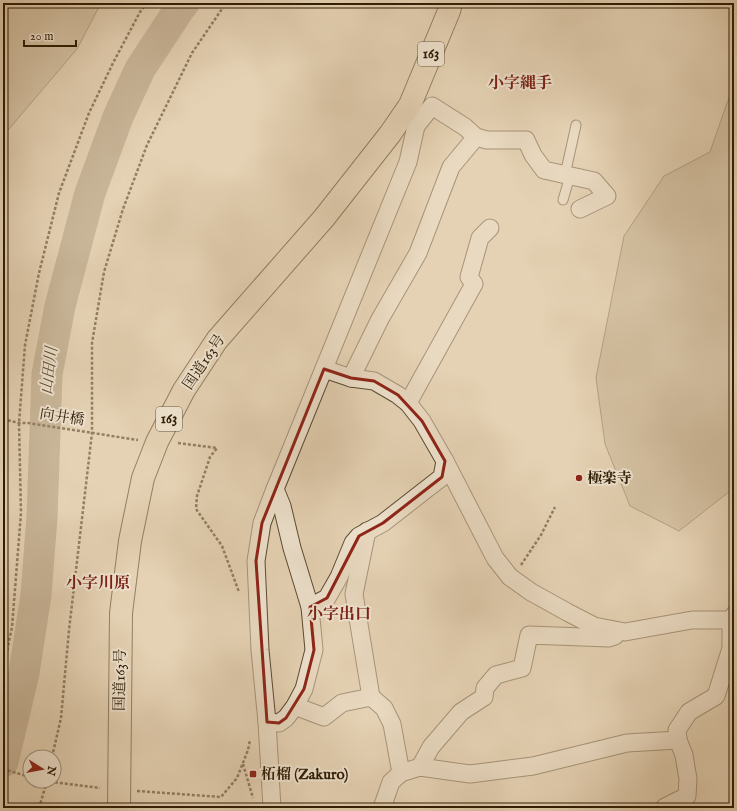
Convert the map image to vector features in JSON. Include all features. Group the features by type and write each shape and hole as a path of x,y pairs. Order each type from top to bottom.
{"highway":[{"name":"国道163号","path":"119,799 121,613 130,541 144,478 157,441 184,390 217,340 324,218 410,106 451,3"}],"street":[{"path":"410,106 416,126"},
{"path":"272,808 268,722 260,650 256,561 262,523 408,162 416,126 432,106 465,127 476,137 487,140 526,140 533,155 544,170 594,181 607,196 580,209"},
{"path":"351,378 380,318 418,253 451,167 476,137"},
{"path":"408,403 474,284 469,277 480,238 490,228"},
{"path":"324,369 351,378 374,381 398,395 408,403 422,421 445,461 495,558 510,577 531,592 594,626 625,632"},
{"path":"310,607 327,598 339,577 353,543 359,536 383,523 442,476 445,461"},
{"path":"268,722 279,723 286,718 295,706 304,689 314,650 310,607 292,548 282,506 275,489"},
{"path":"367,531 354,594 371,698 384,708 392,724 401,774"},
{"path":"420,767 431,747 461,712 484,697 485,688 496,675 522,668 529,635 609,638 625,632 692,620 732,617 731,648 716,696 689,712 677,730 678,740 684,755 688,779 686,796 665,808"},
{"path":"295,706 324,717 342,703 371,698"},
{"path":"382,808 391,782 401,774 420,767 470,774 533,766 627,743 678,740"}],"lane":[{"path":"563,200 576,125"}],"path":[{"path":"3,670 12,627 21,513 19,423 25,345 39,273 59,193 89,114 113,63 140,12 147,3"},
{"path":"54,749 61,718 69,630 92,433 92,343 104,272 124,209 147,145 192,53 226,3"},
{"name":"向井橋","path":"3,419 19,423 28,423 92,433 217,448 210,457 197,496 196,510 222,546 239,592"},
{"path":"510,577 516,573 541,535 555,507"},
{"path":"62,785 119,799 221,797 237,778 248,750 250,736"},
{"path":"243,763 254,800"},
{"path":"3,769 22,774"},
{"path":"39,808 44,789"}],"highlighted area":[{"path":"324,369 351,378 374,381 398,395 422,421 445,461 442,477 383,523 359,536 327,598 310,607 314,650 304,689 286,718 279,723 267,722 256,561 262,523"}],"shaded area":[{"path":"3,3 101,3 77,49 3,136"},
{"path":"734,87 734,488 679,531 630,506 605,444 596,378 624,236 664,176 710,152"}],"waterway":[{"name":"山田川","path":"3,762 24,673 36,595 42,517 47,374 60,306 90,193 118,117 140,69 184,3"}],"place":[{"name":"極楽寺","path":"579,478"},
{"name":"柘榴 (Zakuro)","path":"253,774"}],"district":[{"name":"小字縄手","path":"520,84"},
{"name":"小字川原","path":"98,584"},
{"name":"小字出口","path":"339,615"}]}
